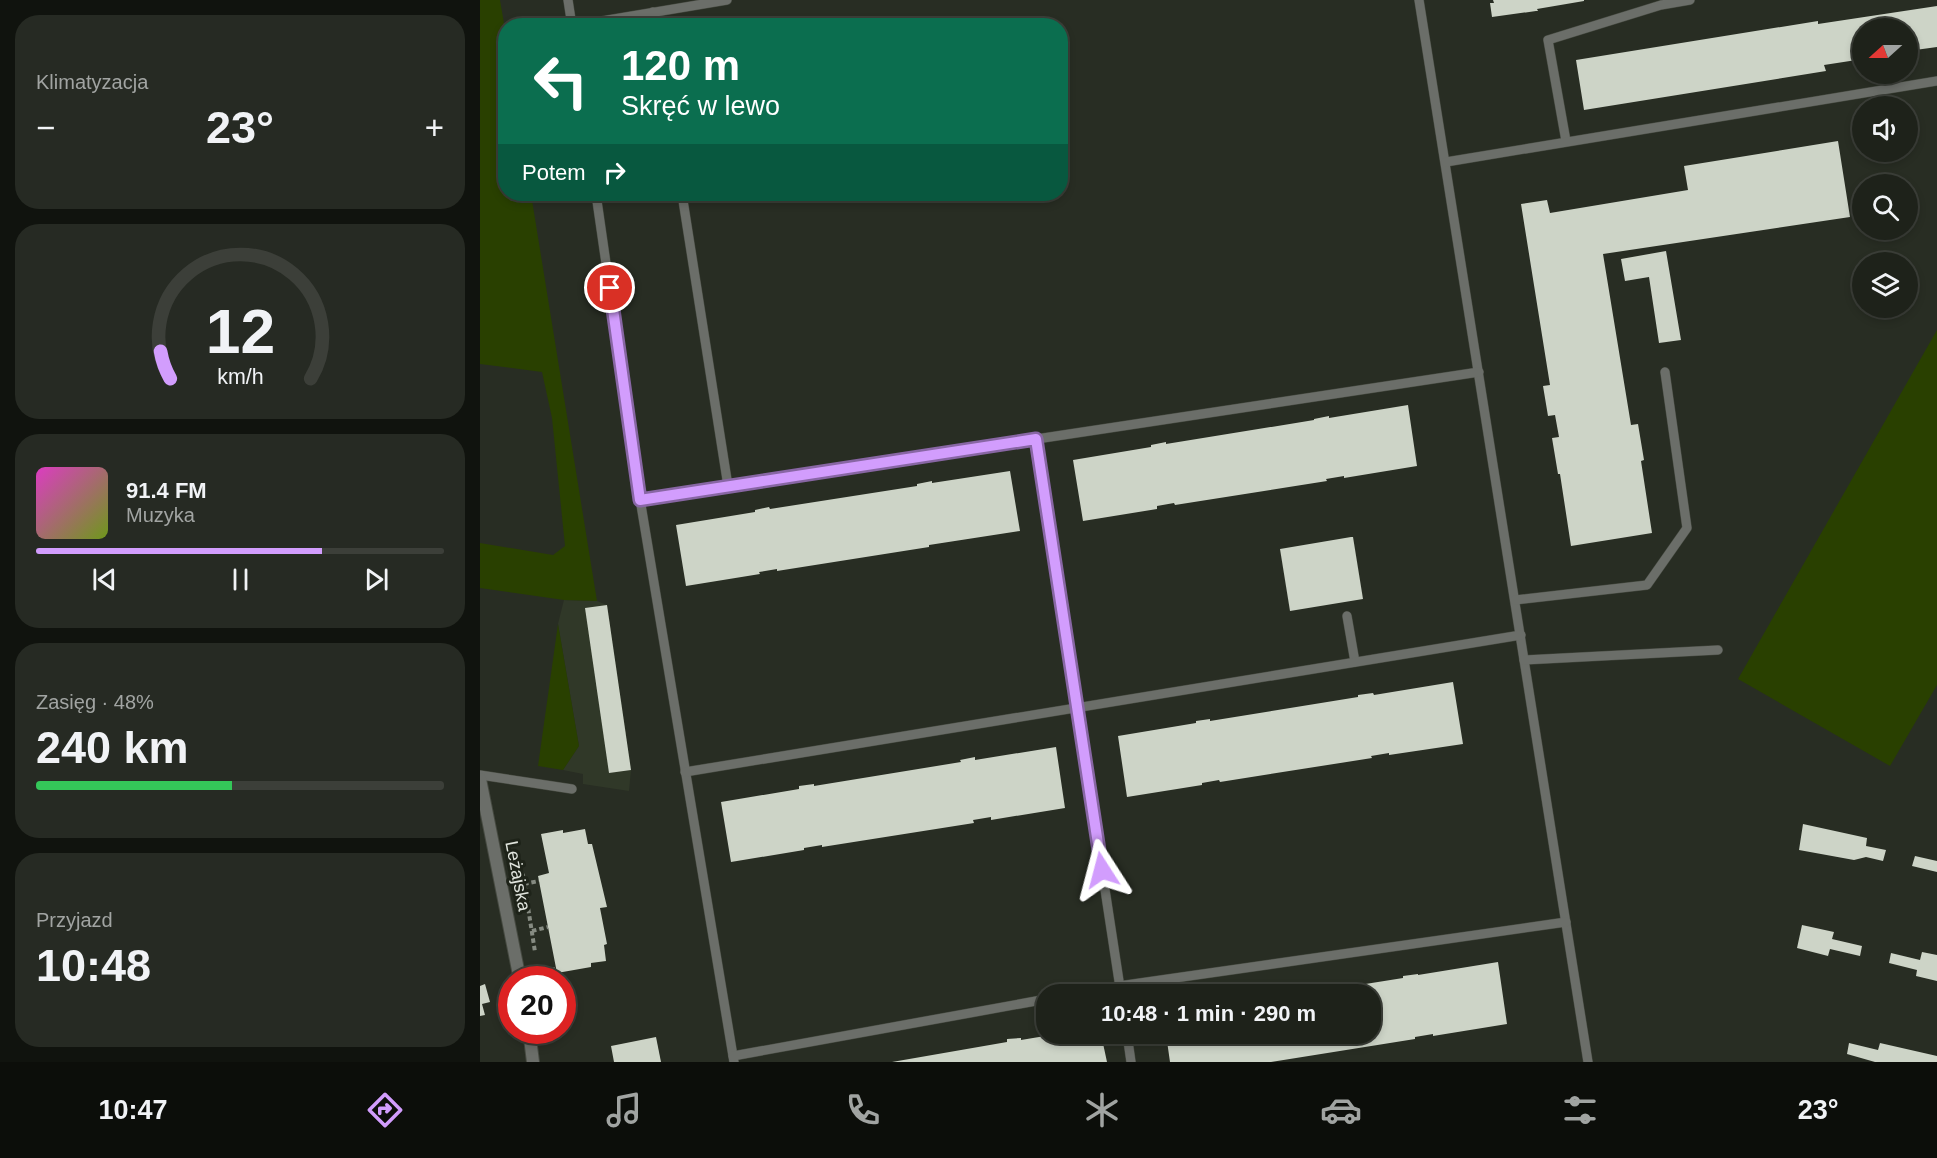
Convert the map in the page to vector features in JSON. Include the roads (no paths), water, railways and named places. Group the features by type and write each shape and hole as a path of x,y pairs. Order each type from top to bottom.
{"street":[{"name":"Leżajska","path":"480,777 517,966"},
{"path":"531,1044 533,1062"}],"lane":[{"path":"568,0 571,18"},
{"path":"618,18 727,0"},
{"path":"1419,0 1588,1062"},
{"path":"1566,141 1548,40 1661,5 1690,0"},
{"path":"653,12 654,18"},
{"path":"1446,162 1937,81"},
{"path":"597,201 640,500 733,1059 1036,1001"},
{"path":"683,201 728,486"},
{"path":"640,500 1479,372"},
{"path":"1515,600 1647,585 1687,528 1665,372"},
{"path":"1036,439 1119,984"},
{"path":"1347,616 1355,662"},
{"path":"685,772 1521,635"},
{"path":"1524,660 1718,650"},
{"path":"480,777 572,789"},
{"path":"1159,984 1566,921"},
{"path":"1128,1044 1131,1062"}]}
